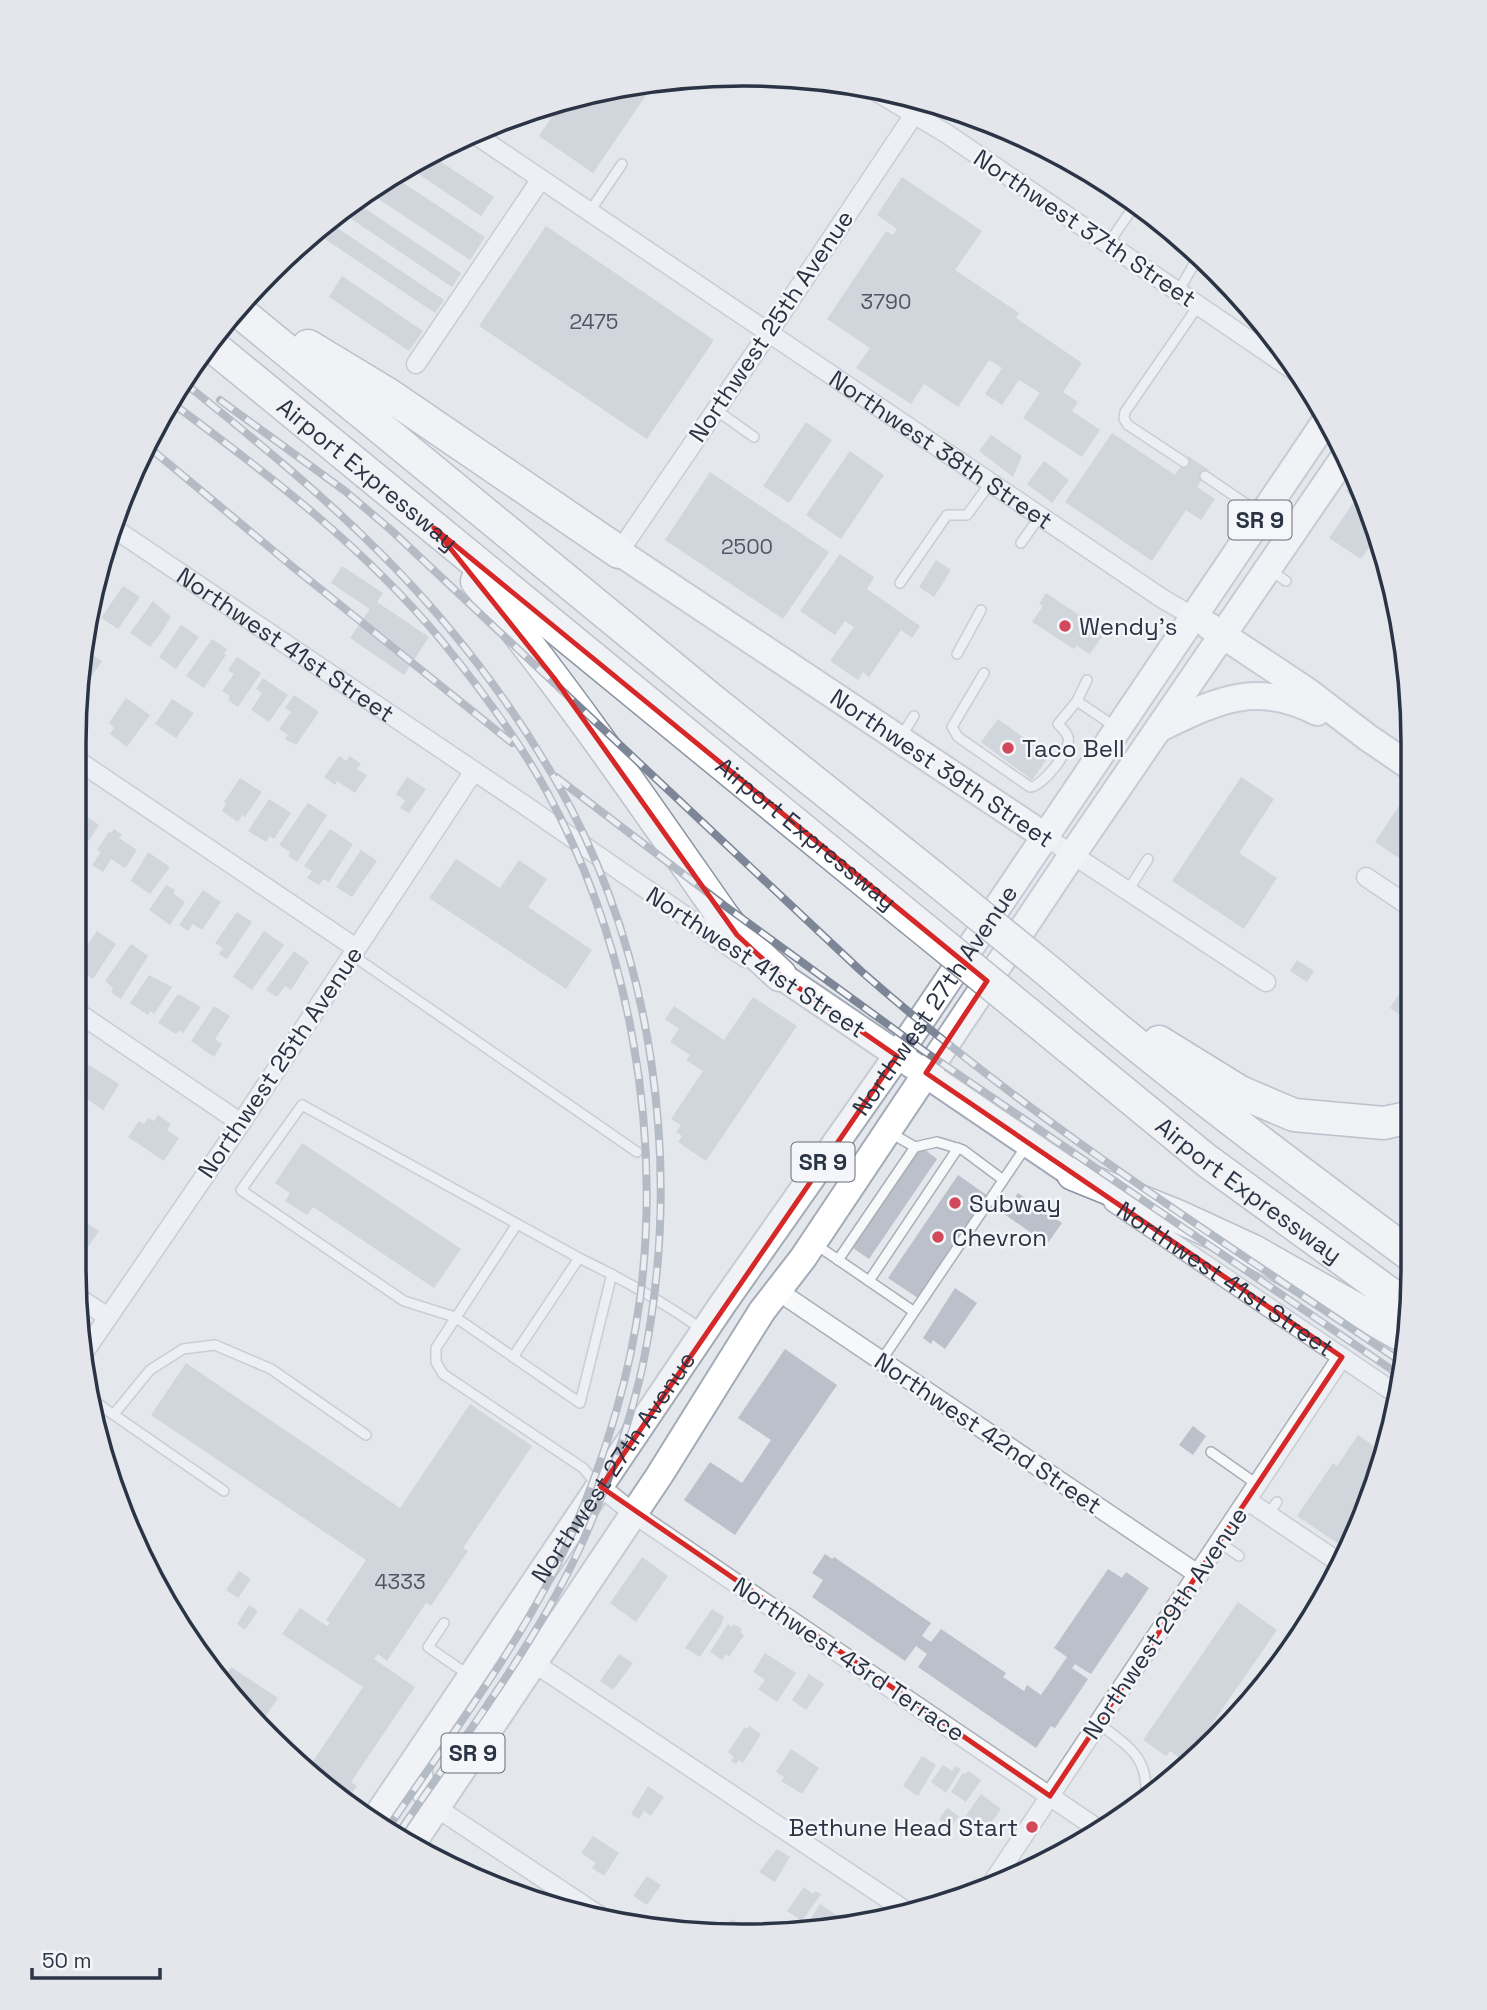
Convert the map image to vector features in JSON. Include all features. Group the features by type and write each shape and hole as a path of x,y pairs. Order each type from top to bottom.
{"highway":[{"path":"249,310 389,395 620,552"},
{"name":"Airport Expressway","path":"245,315 713,701 1054,976 1114,1028 1230,1120 1401,1248"},
{"name":"Airport Expressway","path":"217,350 1206,1160 1400,1301"},
{"path":"434,528 554,678 737,935 780,975"},
{"path":"1054,976 1240,1092 1294,1115 1384,1124 1401,1120"},
{"path":"1073,1174 1177,1216 1253,1251 1398,1332"}],"main road":[{"name":"Northwest 27th Avenue","path":"379,1813 722,1305 897,1056 1320,429"},
{"name":"Northwest 27th Avenue","path":"417,1837 634,1514 762,1311 814,1243 1072,855 1224,636 1278,575 1338,466"},
{"name":"Northwest 39th Street","path":"620,552 793,662 1045,837"},
{"name":"Northwest 38th Street","path":"1194,617 1307,691 1401,760"},
{"path":"1160,728 1226,699 1262,695 1304,705 1367,737"},
{"name":"Northwest 41st Street","path":"780,975 1073,1174"},
{"path":"722,1305 746,1296 778,1291 776,1266 785,1242 787,1214"},
{"path":"419,1755 418,1777 425,1793 437,1808"}],"street":[{"name":"Northwest 25th Avenue","path":"620,552 917,109"},
{"name":"Northwest 37th Street","path":"920,110 947,134 1276,359"},
{"name":"Northwest 38th Street","path":"483,140 1163,599 1194,617"},
{"path":"416,364 541,179"},
{"name":"Northwest 41st Street","path":"121,533 474,771 740,956 780,975"},
{"path":"86,766 354,952"},
{"name":"Northwest 25th Avenue","path":"90,1343 241,1123 474,771"},
{"name":"Northwest 39th Street","path":"1045,837 1266,982"},
{"path":"1366,877 1401,901"},
{"path":"86,1018 241,1123"},
{"name":"Northwest 41st Street","path":"1073,1174 1390,1390"},
{"name":"Northwest 42nd Street","path":"778,1291 1199,1575"},
{"path":"87,1303 108,1317"},
{"name":"Northwest 29th Avenue","path":"999,1872 1342,1357"},
{"name":"Northwest 43rd Terrace","path":"601,1487 634,1514 1091,1824"},
{"path":"1248,1501 1273,1508 1333,1557"},
{"path":"534,1663 899,1906"},
{"path":"437,1808 564,1899"}],"lane":[{"path":"590,211 622,164"},
{"path":"1108,244 1130,212"},
{"path":"1178,292 1194,264"},
{"path":"1184,462 1128,425 1124,419 1125,412 1198,306"},
{"path":"716,410 754,437"},
{"path":"1205,476 1263,515"},
{"path":"900,583 947,515 967,515 990,482"},
{"path":"1021,543 1040,516"},
{"path":"957,654 981,610"},
{"path":"984,673 952,727 958,737 1030,786 1036,787 1044,781 1068,747 1068,737 1058,724 1077,701 1087,680"},
{"path":"1077,701 1118,729"},
{"path":"900,738 914,716"},
{"path":"1127,892 1148,859"},
{"path":"354,952 637,1152"},
{"path":"612,1274 580,1403 455,1317 404,1301 241,1190 302,1105 579,1258 612,1274 638,1287 705,1331"},
{"path":"887,1131 915,1147 937,1142 958,1148 1002,1178"},
{"path":"881,1361 1028,1143"},
{"path":"838,1260 915,1147"},
{"path":"869,1281 958,1148"},
{"path":"517,1224 436,1348 436,1362 443,1374 583,1468 601,1487"},
{"path":"814,1243 914,1311"},
{"path":"513,1357 579,1258"},
{"path":"114,1414 150,1370 183,1349 215,1345 271,1369 366,1435"},
{"path":"100,1405 224,1491"},
{"path":"1211,1452 1258,1485"},
{"path":"1219,1542 1238,1556"},
{"path":"444,1623 428,1647 472,1677"},
{"path":"1098,1723 1138,1757 1144,1767 1146,1787"}],"highlighted area":[{"path":"434,528 987,981 926,1073 1342,1357 1050,1796 601,1487 897,1056 780,975 737,935 554,678"}],"building":[{"path":"648,93 593,173 539,136 554,114"},
{"path":"440,161 494,197 481,216 417,173"},
{"path":"902,177 982,231 955,270 1019,313 1016,318 1082,363 1063,392 1078,402 1072,411 1100,430 1082,457 1023,418 1040,393 1019,380 1002,405 985,394 1002,368 989,360 958,407 924,384 911,404 856,368 870,348 827,319 886,231 893,235 897,229 877,215"},
{"path":"402,182 485,237 470,260 377,198"},
{"path":"363,207 461,273 452,287 349,218"},
{"path":"546,226 714,340 647,439 479,326"},
{"path":"336,227 444,300 435,313 323,238"},
{"path":"342,276 423,331 409,351 329,297"},
{"path":"806,422 832,440 789,503 763,486"},
{"path":"1112,433 1175,475 1188,456 1209,470 1197,487 1215,499 1201,520 1186,510 1152,561 1065,502"},
{"path":"991,435 1022,456 1013,477 979,451"},
{"path":"850,451 884,475 841,539 806,515"},
{"path":"1044,461 1069,480 1052,503 1027,484"},
{"path":"710,472 829,552 783,619 665,540"},
{"path":"1354,501 1370,546 1361,559 1329,538"},
{"path":"840,554 874,577 867,589 920,626 912,638 901,630 869,677 863,672 858,680 830,661 854,627 845,621 835,635 800,611"},
{"path":"936,560 951,570 934,597 919,587"},
{"path":"342,566 383,593 377,602 429,637 404,675 350,638 370,609 331,583"},
{"path":"123,586 140,597 118,629 101,618"},
{"path":"1046,593 1105,632 1090,654 1077,646 1074,649 1032,622 1043,606 1039,604"},
{"path":"153,601 171,617 150,647 130,633"},
{"path":"181,625 199,637 176,669 159,657"},
{"path":"212,639 227,649 224,654 226,655 204,688 186,676"},
{"path":"92,654 102,661 89,680"},
{"path":"237,657 261,673 238,707 228,700 230,696 222,691 234,674 228,670"},
{"path":"263,678 288,695 269,722 251,710 262,693 256,689"},
{"path":"294,695 319,712 296,745 285,739 288,735 279,729 291,712 285,708"},
{"path":"126,698 150,715 127,747 110,734 114,728 109,723"},
{"path":"172,699 194,713 176,738 155,724"},
{"path":"998,719 1049,756 1032,780 981,742"},
{"path":"339,756 346,761 350,756 361,764 357,769 367,775 355,793 337,781 335,785 324,777"},
{"path":"407,777 426,789 409,813 400,808 405,801 396,794"},
{"path":"1241,777 1274,799 1239,853 1277,878 1244,929 1172,881"},
{"path":"240,778 262,792 245,817 242,815 238,822 222,811 226,804 224,802"},
{"path":"269,799 291,813 274,839 270,836 266,842 248,831"},
{"path":"308,803 327,815 297,862 288,856 290,852 279,845"},
{"path":"1401,803 1401,860 1375,842"},
{"path":"86,816 99,825 86,842"},
{"path":"114,829 122,835 119,838 137,850 125,868 111,859 103,872 92,865 101,852 97,850"},
{"path":"330,829 353,844 329,882 323,879 319,885 307,878 312,871 304,866"},
{"path":"361,850 377,861 352,897 336,887"},
{"path":"148,852 170,867 150,894 131,881"},
{"path":"456,859 500,888 519,860 547,879 528,907 592,950 566,989 429,898"},
{"path":"166,885 175,890 173,893 185,902 170,925 149,910"},
{"path":"203,890 221,902 202,930 193,924 188,931 179,925"},
{"path":"237,912 252,922 227,959 219,954 223,948 215,943"},
{"path":"97,931 116,944 93,979 86,975 86,947"},
{"path":"264,931 284,945 252,990 233,977"},
{"path":"131,944 148,956 121,999 111,992 113,988 105,981"},
{"path":"294,951 309,962 291,990 285,986 277,997 266,990"},
{"path":"1297,960 1314,971 1307,982 1290,971"},
{"path":"149,975 172,987 154,1014 150,1011 148,1015 130,1003"},
{"path":"1401,992 1401,1016 1390,1008"},
{"path":"178,994 201,1007 183,1033 179,1030 176,1034 158,1023"},
{"path":"753,997 797,1026 706,1161 678,1142 682,1136 676,1132 681,1125 671,1119 703,1071 686,1060 690,1055 670,1042 679,1029 665,1019 674,1006 724,1040"},
{"path":"214,1006 230,1016 215,1039 222,1044 214,1057 191,1041"},
{"path":"89,1065 119,1084 103,1110 86,1098 86,1070"},
{"path":"158,1115 171,1124 167,1130 179,1138 164,1161 128,1137 139,1121 144,1124 148,1118 154,1121"},
{"path":"302,1143 461,1249 434,1288 313,1207 307,1215 285,1201 290,1193 275,1183"},
{"path":"921,1147 937,1159 869,1259 853,1248"},
{"name":"Chevron","path":"958,1175 988,1196 918,1298 888,1278"},
{"path":"1018,1193 1062,1223 1047,1244 1004,1214"},
{"path":"86,1222 99,1231 86,1250"},
{"path":"955,1288 977,1303 945,1349 933,1340 931,1344 923,1338"},
{"path":"785,1349 837,1385 735,1535 684,1500 710,1462 742,1483 771,1440 738,1418"},
{"path":"186,1363 400,1508 470,1404 532,1446 463,1548 468,1551 431,1606 426,1603 387,1661 378,1654 374,1659 415,1687 351,1782 357,1786 352,1794 312,1763 363,1687 282,1634 300,1608 327,1626 330,1623 326,1620 366,1560 151,1415"},
{"path":"1193,1426 1206,1436 1193,1455 1179,1445"},
{"path":"1358,1435 1376,1447 1339,1544 1297,1516 1333,1463 1337,1466"},
{"path":"825,1554 832,1559 834,1557 931,1623 922,1636 931,1642 941,1629 1006,1673 1003,1677 1024,1691 1027,1685 1041,1695 1067,1657 1054,1648 1108,1569 1122,1578 1126,1572 1149,1588 1091,1674 1075,1664 1072,1668 1088,1679 1055,1728 1051,1726 1036,1748 918,1667 927,1654 916,1646 905,1661 812,1597 823,1580 812,1573"},
{"path":"642,1557 668,1576 636,1622 610,1603"},
{"path":"239,1571 251,1579 238,1598 226,1590"},
{"path":"1238,1602 1277,1630 1203,1737 1180,1758 1170,1751 1166,1756 1143,1740"},
{"path":"249,1605 258,1611 245,1630 237,1624"},
{"path":"712,1609 724,1617 723,1622 700,1657 685,1648"},
{"path":"728,1624 742,1629 740,1632 744,1635 729,1657 726,1654 722,1660 710,1652"},
{"path":"765,1653 796,1673 777,1702 758,1689 765,1680 753,1672"},
{"path":"619,1654 633,1663 613,1690 600,1681"},
{"path":"231,1667 278,1698 265,1717 249,1700 227,1673"},
{"path":"809,1674 824,1684 806,1710 792,1700"},
{"path":"749,1726 761,1734 743,1763 739,1760 736,1764 731,1761 734,1757 728,1752 745,1727 747,1729"},
{"path":"791,1749 819,1768 802,1794 781,1781 784,1777 776,1772"},
{"path":"922,1756 936,1765 918,1796 903,1786"},
{"path":"943,1765 952,1771 955,1766 961,1769 946,1793 931,1782"},
{"path":"968,1771 981,1780 966,1802 951,1792 963,1773"},
{"path":"648,1786 664,1797 651,1816 644,1811 639,1819 631,1814"},
{"path":"981,1794 1001,1809 983,1835 962,1821"},
{"path":"947,1808 959,1816 950,1828 939,1819"},
{"path":"593,1836 619,1853 604,1876 592,1868 596,1863 581,1853"},
{"path":"777,1849 790,1857 775,1882 759,1872"},
{"path":"647,1876 661,1885 647,1905 633,1896"},
{"path":"804,1887 813,1894 815,1891 821,1894 802,1921 787,1911"},
{"path":"820,1904 840,1917 829,1919 810,1921"}],"railway":[{"path":"191,388 288,468 388,560 449,628 506,702 556,781 590,848 617,918 638,990 652,1065 659,1140 660,1215 655,1290 643,1364 625,1432 610,1476 565,1579 497,1691 402,1828"},
{"path":"220,400 345,491 391,530 861,971 925,1025 1126,1176 1395,1358"},
{"path":"178,408 314,513 380,574 441,640 522,750 575,848 599,909 618,972 642,1102 646,1234 640,1299 622,1391 593,1481 570,1538 531,1614 485,1687 392,1822"},
{"path":"155,452 512,743"},
{"path":"556,777 725,906 924,1051 1393,1371"}],"place":[{"name":"Wendy's","path":"1065,626"},
{"name":"Taco Bell","path":"1008,748"},
{"name":"Subway","path":"955,1203"},
{"name":"Chevron","path":"938,1237"},
{"name":"Bethune Head Start","path":"1032,1827"}]}
